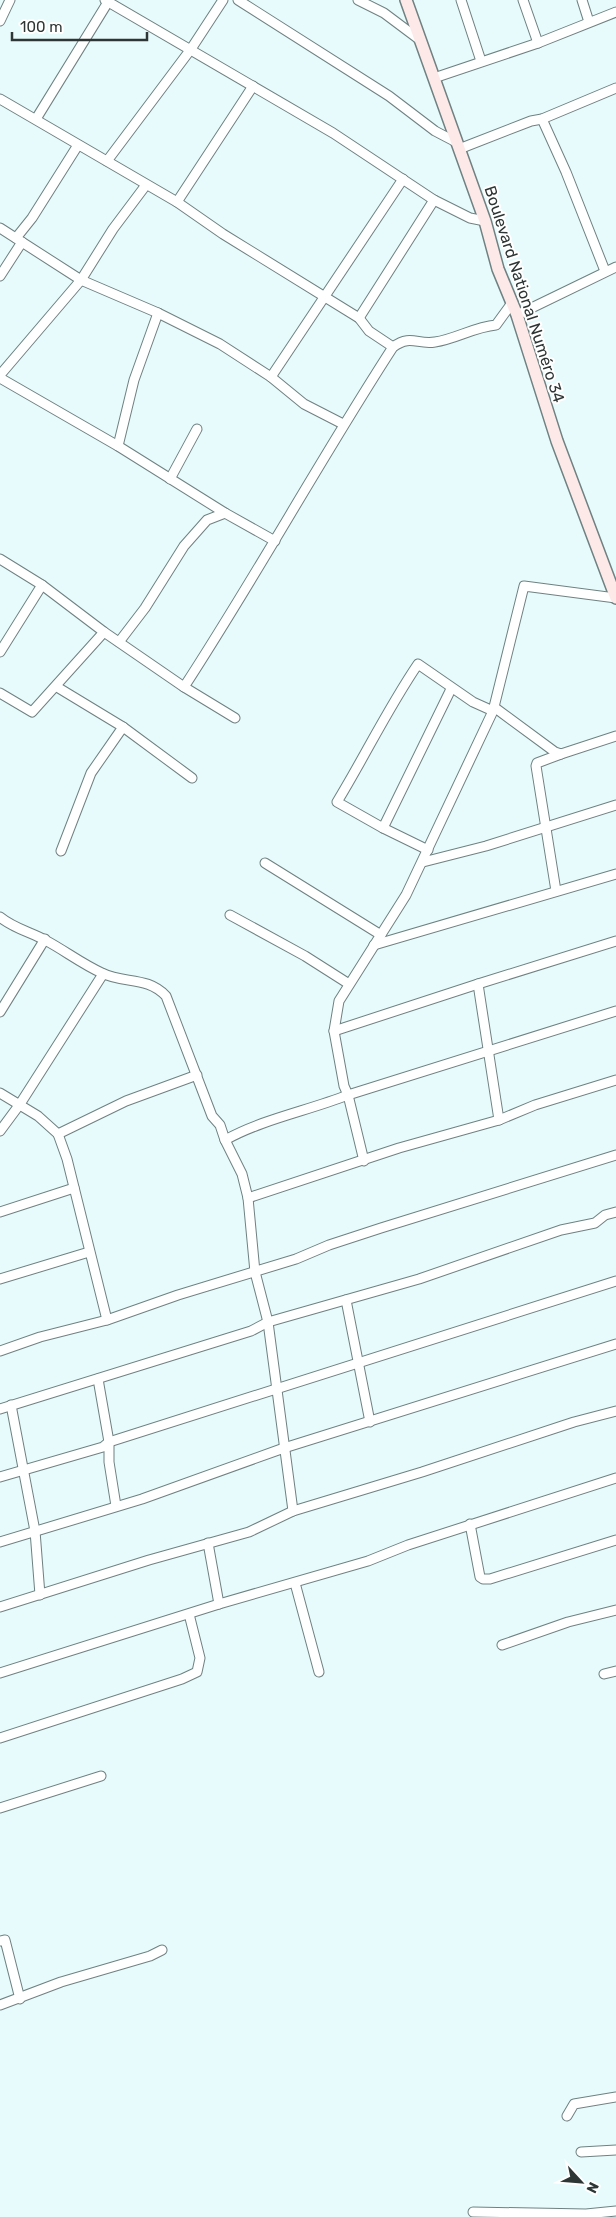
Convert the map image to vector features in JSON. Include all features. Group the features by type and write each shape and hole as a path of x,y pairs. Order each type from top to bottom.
{"main road":[{"name":"Boulevard National Numéro 34","path":"406,0 485,221 498,269 517,315 557,441 616,598"}],"street":[{"path":"0,21 10,0"},
{"path":"107,161 187,53 192,49 223,0"},
{"path":"238,0 389,96 434,131 457,145 542,119 616,88"},
{"path":"358,0 384,13 420,40"},
{"path":"461,0 482,61"},
{"path":"523,0 538,43"},
{"path":"582,0 589,22"},
{"path":"36,120 106,1 192,49 333,133 434,200 470,218 485,221"},
{"path":"434,78 538,43 616,12"},
{"path":"177,202 253,86"},
{"path":"0,101 177,202 223,234 324,295 358,318 369,332 393,347"},
{"path":"542,119 566,172 605,271"},
{"path":"0,276 32,218 78,145"},
{"path":"271,377 403,179"},
{"path":"146,185 113,229 81,280 0,376 118,446 224,513 275,541"},
{"path":"358,318 434,200"},
{"path":"0,228 81,280 158,313 220,344 271,377 304,404 343,424"},
{"path":"517,315 616,267"},
{"path":"184,687 237,605 334,444 343,424 393,347 402,340 432,343 483,326 496,325 512,303"},
{"path":"118,446 134,380 158,313"},
{"path":"170,479 198,429"},
{"path":"119,642 145,608 184,546 206,520 224,513"},
{"path":"0,559 42,584 104,632 184,687 235,718"},
{"path":"0,652 42,584"},
{"path":"364,1160 348,1095 344,1086 334,1032 339,1002 406,896 494,709 524,586 616,598"},
{"path":"0,692 32,712 57,687 104,632"},
{"path":"428,850 383,828 338,802 403,685 418,664 452,689 473,702 494,709 554,752 561,754"},
{"path":"57,687 123,727 192,778"},
{"path":"383,828 452,689"},
{"path":"61,851 91,773 123,727"},
{"path":"556,891 536,766 538,763 561,754 616,736"},
{"path":"423,862 486,846 616,805"},
{"path":"265,863 381,935"},
{"path":"374,945 616,874"},
{"path":"230,915 305,956 349,984"},
{"path":"0,917 6,922 44,939 103,974 143,982 158,988 166,996 212,1116 220,1125 225,1140 242,1174 248,1198 255,1272 268,1322 293,1510"},
{"path":"0,1012 44,939"},
{"path":"334,1032 616,941"},
{"path":"0,1131 20,1104 103,974"},
{"path":"478,984 499,1120"},
{"path":"225,1140 258,1124 267,1123 282,1116 315,1108 348,1095 616,1011"},
{"path":"58,1134 126,1101 197,1075"},
{"path":"248,1198 399,1148 499,1120 535,1105 616,1080"},
{"path":"0,1093 38,1116 58,1134 67,1159 107,1320"},
{"path":"0,1351 40,1337 107,1320 355,1237 616,1155"},
{"path":"0,1212 74,1188"},
{"path":"0,1409 252,1331 268,1322 419,1279 561,1230 594,1223 605,1215 616,1212"},
{"path":"0,1279 89,1252"},
{"path":"0,1477 102,1447 109,1442 616,1281"},
{"path":"346,1300 370,1422"},
{"path":"0,1542 142,1499 284,1448 616,1344"},
{"path":"98,1379 109,1442 109,1462 116,1506"},
{"path":"12,1405 34,1531 40,1595"},
{"path":"0,1607 249,1532 293,1510 422,1472 574,1422 616,1411"},
{"path":"0,1673 219,1604 368,1561 470,1524 616,1478"},
{"path":"470,1524 480,1576 483,1580 616,1540"},
{"path":"208,1543 219,1604"},
{"path":"295,1583 319,1672"},
{"path":"502,1645 568,1622 616,1610"},
{"path":"0,1738 182,1679 197,1672 200,1667 200,1658 189,1614"},
{"path":"604,1674 616,1672"},
{"path":"0,1808 101,1776"},
{"path":"0,1941 5,1940 20,1998"},
{"path":"0,2005 61,1982 150,1956 162,1950"},
{"path":"567,2116 574,2104 616,2097"},
{"path":"581,2152 616,2150"},
{"path":"473,2212 567,2214 616,2211"}]}
